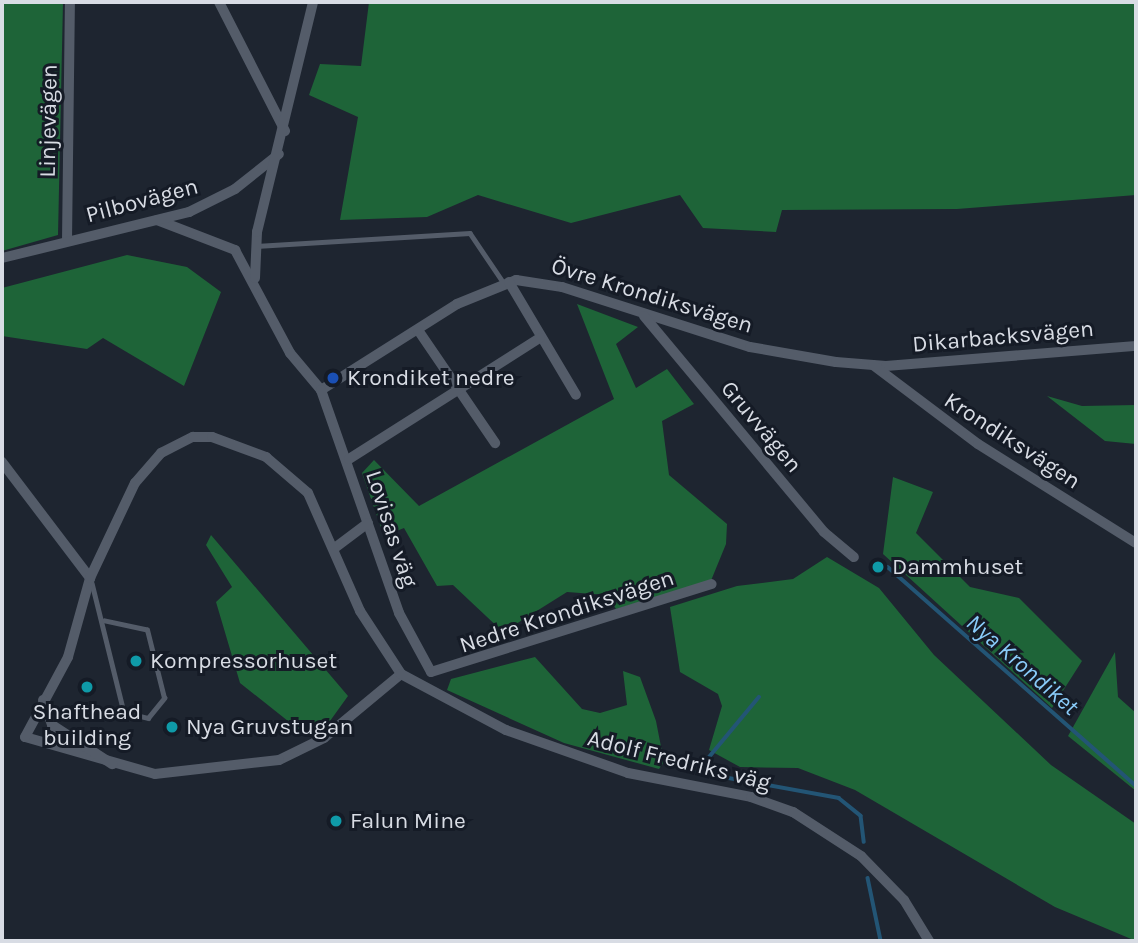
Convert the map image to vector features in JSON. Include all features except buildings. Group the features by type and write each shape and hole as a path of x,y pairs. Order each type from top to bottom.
{"street":[{"name":"Linjevägen","path":"67,241 69,2"},
{"path":"219,2 285,131"},
{"path":"255,278 255,246 285,131 313,2"},
{"name":"Pilbovägen","path":"2,258 157,220 208,204 279,154"},
{"path":"157,220 225,244 255,278 290,353 321,390 418,330 506,282 576,395"},
{"name":"Övre Krondiksvägen","path":"506,282 544,283 750,347 873,365"},
{"name":"Gruvvägen","path":"644,316 824,532 854,557"},
{"path":"418,330 495,443"},
{"path":"349,459 461,391 540,338"},
{"name":"Dikarbacksvägen","path":"873,365 1136,346"},
{"name":"Krondiksvägen","path":"873,365 978,444 1136,543"},
{"name":"Lovisas väg","path":"321,390 349,459 368,523 411,640 434,673"},
{"name":"Adolf Fredriks väg","path":"114,766 25,737 46,689 68,657 90,578 146,466 193,437 238,443 290,474 322,513 360,611 401,674 518,735 628,773 751,797 793,812 861,856 904,900 929,941"},
{"path":"2,462 90,578"},
{"path":"336,547 368,523"},
{"name":"Nedre Krondiksvägen","path":"434,673 711,584"},
{"path":"46,689 45,715 52,725 114,766 179,775 294,756 401,674"}],"lane":[{"path":"255,246 470,233 506,282"},
{"path":"90,578 105,621 124,712 148,718 164,698 147,630 105,621"}],"green space":[{"path":"2,2 63,2 58,235 2,251"},
{"path":"369,2 1136,2 1136,195 957,209 782,210 776,232 703,228 680,195 571,223 478,195 427,217 340,220 358,117 309,95 320,64 361,66"},
{"path":"127,255 187,267 221,292 184,386 103,338 87,349 2,336 2,288"},
{"path":"577,304 638,327 616,344 636,388 667,369 694,404 662,421 669,475 727,524 726,544 710,583 616,609 607,595 567,592 503,632 453,585 437,586 404,528 384,536 362,473 374,460 419,506 614,399"},
{"path":"1047,396 1082,406 1136,405 1136,444 1105,441"},
{"path":"893,477 933,492 916,533 970,587 1019,598 1082,661 1052,708 883,554"},
{"path":"211,535 348,696 330,721 298,729 240,683 216,602 232,587 206,545"},
{"path":"827,557 879,588 934,655 1051,765 1136,824 1136,941 1055,907 855,790 798,768 740,767 709,750 722,706 718,694 680,672 670,607 737,586 793,579"},
{"path":"1115,652 1118,697 1136,713 1136,791 1068,736"},
{"path":"535,657 582,709 600,713 627,705 623,671 640,677 656,721 664,762 659,769 564,743 447,690 451,679"}],"waterway":[{"name":"Nya Krondiket","path":"888,567 1136,786"},
{"path":"700,768 759,697"},
{"path":"707,774 839,798 861,816 864,842"},
{"path":"868,878 881,941"}],"place":[{"name":"Krondiket nedre","path":"333,378"},
{"name":"Dammhuset","path":"878,567"},
{"name":"Kompressorhuset","path":"136,661"},
{"name":"Shafthead building","path":"87,687"},
{"name":"Nya Gruvstugan","path":"172,727"},
{"name":"Falun Mine","path":"336,821"}]}
